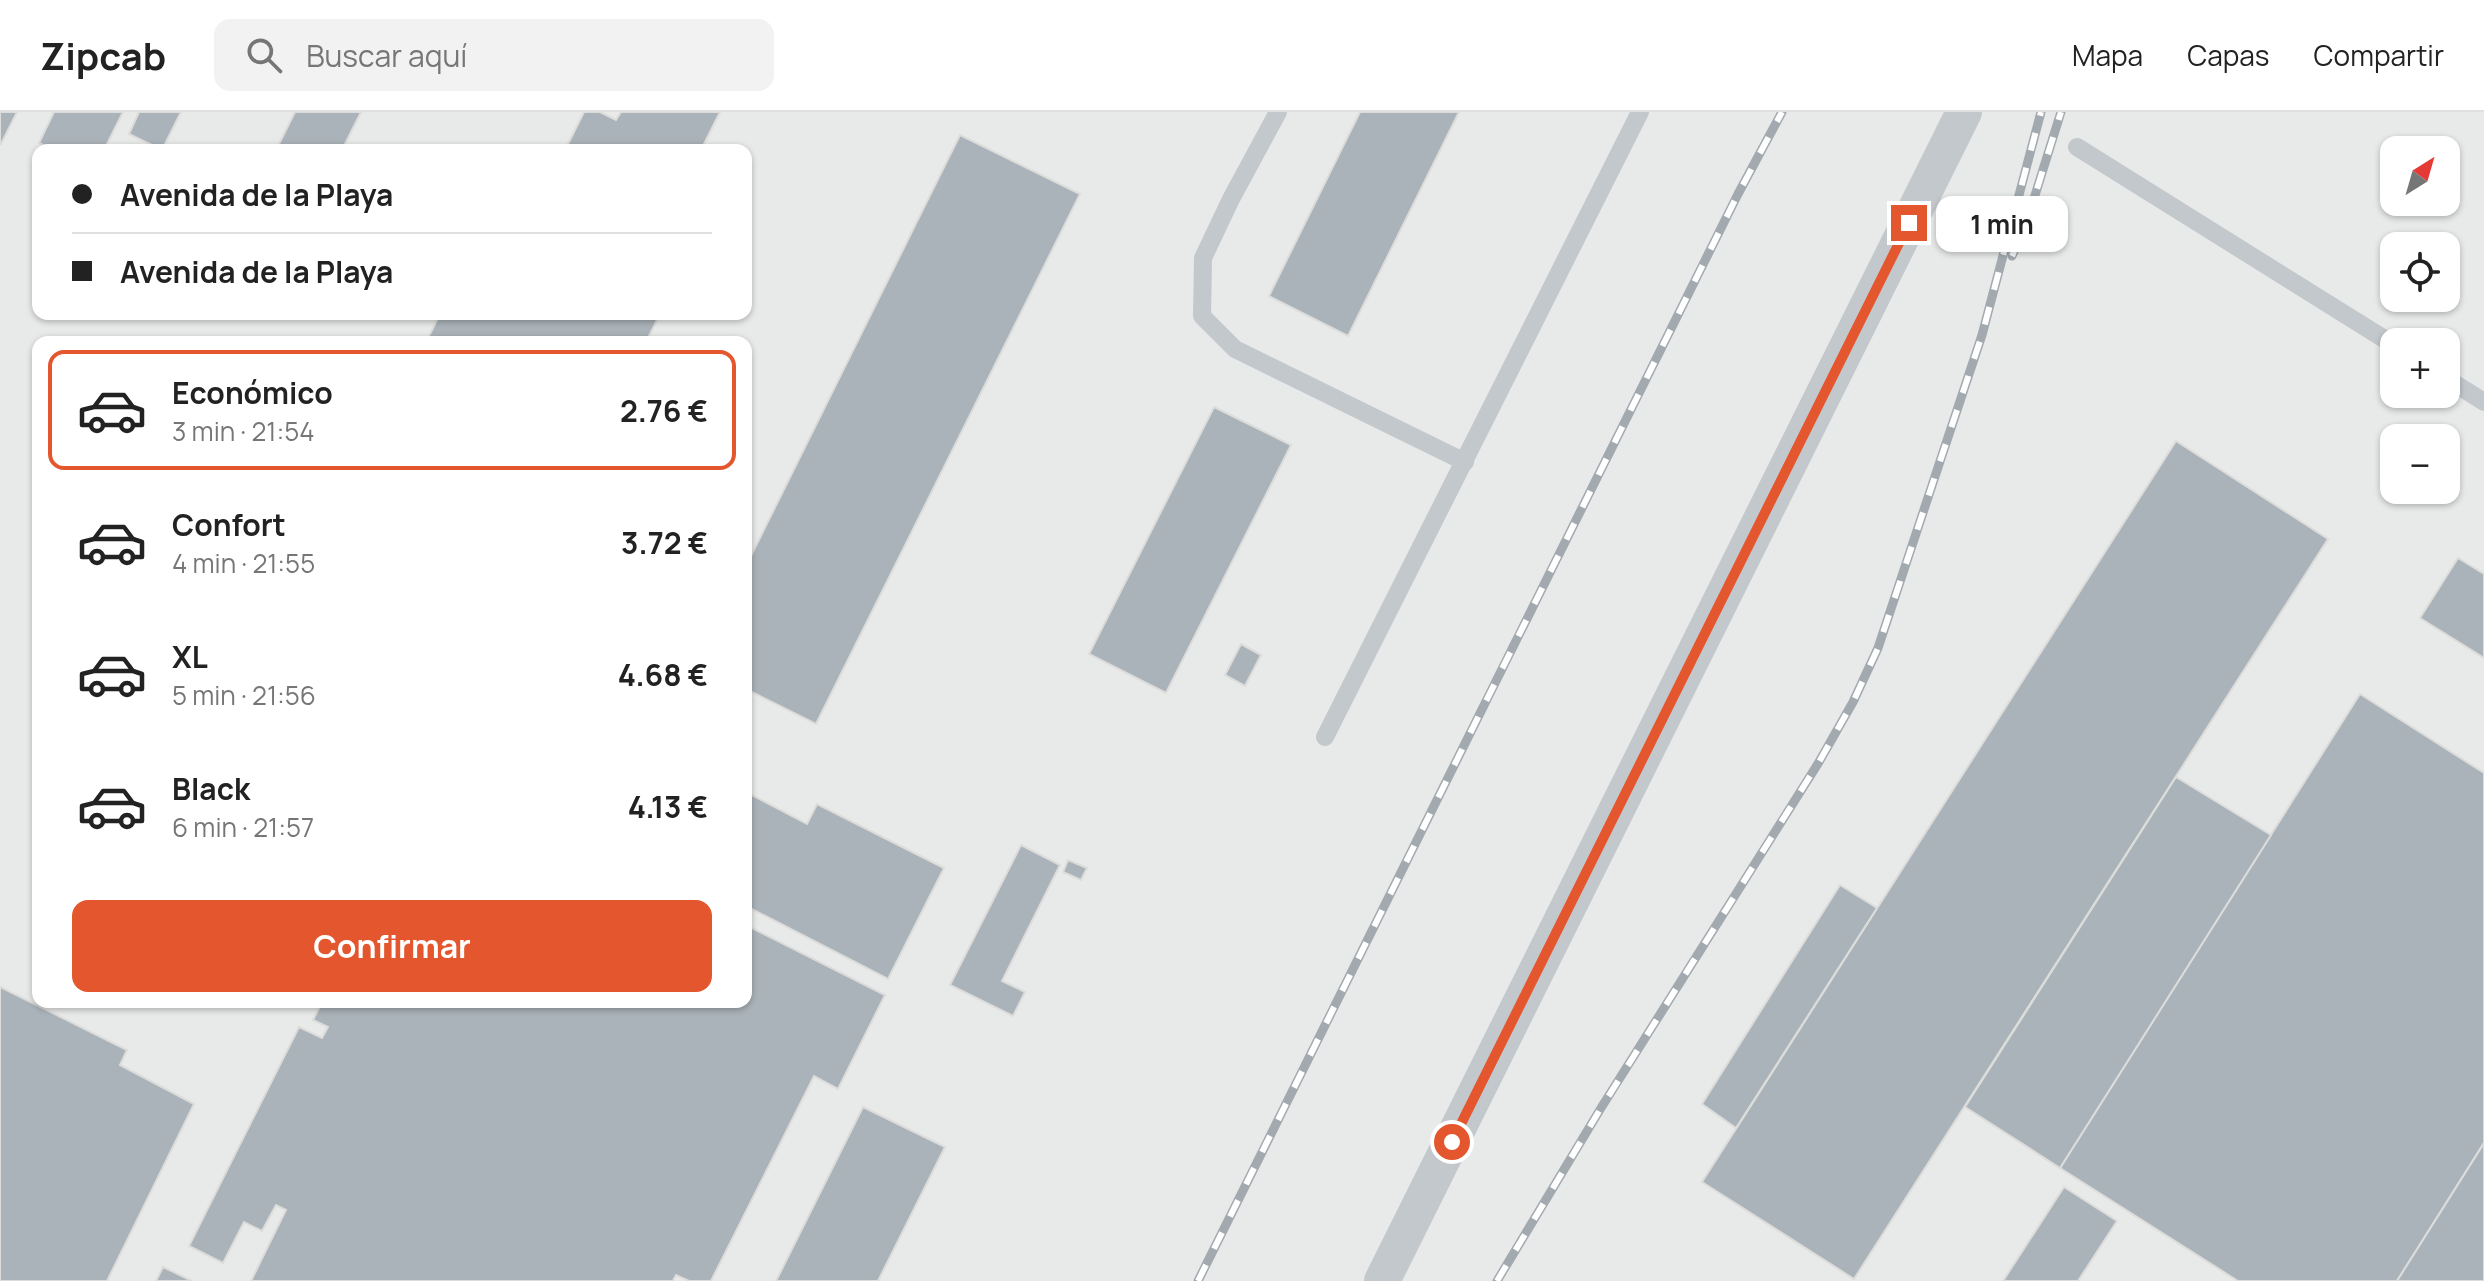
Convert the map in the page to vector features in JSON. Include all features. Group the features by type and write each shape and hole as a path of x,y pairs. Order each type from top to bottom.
{"street":[{"path":"1382,1281 1964,112"}],"lane":[{"path":"1278,112 1203,258 1202,316 1235,349 1465,462"},
{"path":"1325,737 1640,112"},
{"path":"2077,147 2380,336"},
{"path":"2460,387 2484,402"}],"shaded area":[{"path":"0,112 2484,112 2484,1281 0,1281"}],"building":[{"path":"0,112 17,112 1,144 0,143"},
{"path":"54,112 123,112 107,144 39,143"},
{"path":"139,112 181,112 165,144 150,144 129,134"},
{"path":"295,112 361,112 345,144 279,144"},
{"path":"584,112 600,112 616,120 621,112 720,112 704,144 568,144"},
{"path":"1360,112 1459,112 1348,336 1269,296"},
{"path":"960,135 1080,194 816,724 752,692 752,554"},
{"path":"437,320 657,320 649,336 429,336"},
{"path":"1214,407 1291,445 1166,693 1089,654"},
{"path":"2176,441 2328,539 1854,1279 1702,1182"},
{"path":"2458,558 2484,574 2484,658 2420,618"},
{"path":"1241,644 1261,655 1245,686 1225,675"},
{"path":"2360,694 2484,773 2484,1143 2397,1281 2238,1281 2060,1168"},
{"path":"2176,777 2271,835 2060,1168 1965,1107"},
{"path":"752,795 807,824 817,804 944,868 888,979 752,909"},
{"path":"1021,845 1060,865 1002,981 1025,992 1013,1016 950,985"},
{"path":"1068,860 1087,868 1081,880 1063,872"},
{"path":"1840,885 1877,908 1736,1128 1702,1104"},
{"path":"752,928 885,995 838,1089 814,1076 711,1281 689,1281 676,1275 673,1281 251,1281 286,1210 276,1205 262,1231 244,1222 223,1263 189,1246 299,1027 322,1038 328,1027 313,1020 319,1008 752,1008"},
{"path":"0,987 32,1003 32,1008 42,1008 127,1050 120,1065 194,1104 107,1281 0,1281"},
{"path":"863,1107 945,1147 878,1281 776,1281"},
{"path":"2484,1143 2484,1281 2397,1281"},
{"path":"2064,1187 2117,1221 2078,1281 2003,1281"},
{"path":"163,1267 192,1281 156,1281"}],"railway":[{"path":"1198,1281 1738,194 1782,112"},
{"path":"1497,1281 1601,1108 1819,762 1853,702 1878,648 1982,335 2041,112"},
{"path":"2012,256 2027,221 2061,112"}],"route":[{"path":"1452,1142 1909,223"}]}
